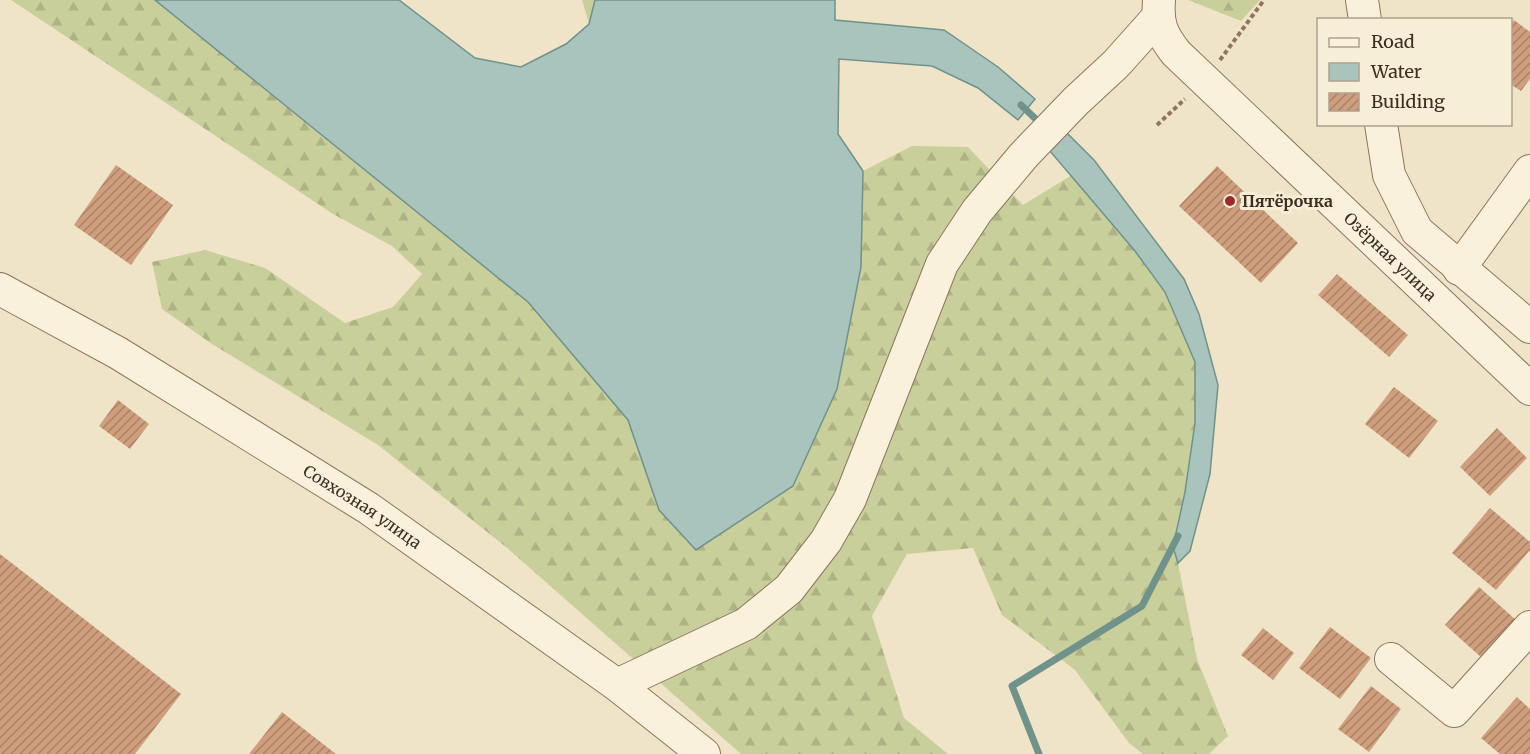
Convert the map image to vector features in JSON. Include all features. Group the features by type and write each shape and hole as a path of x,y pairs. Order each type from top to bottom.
{"street":[{"path":"1362,0 1365,18"},
{"path":"616,685 746,624 789,589 826,541 850,499 942,264 977,211 1023,155 1116,64 1158,8"},
{"name":"Озёрная улица","path":"1158,8 1164,37 1176,53 1530,389"},
{"path":"1381,126 1389,175 1417,231 1530,327"},
{"path":"1459,268 1530,171"},
{"name":"Совхозная улица","path":"0,289 118,353 368,507 616,685 704,754"},
{"path":"1391,659 1454,711 1530,627"}],"green space":[{"path":"11,0 155,0 528,302 629,420 659,510 793,486 837,389 861,267 863,171 912,146 968,147 1023,205 1072,175 1135,251 1165,292 1195,362 1195,423 1185,492 1173,547 1197,659 1228,736 1209,754 1143,754 1129,743 1075,670 1002,615 973,548 907,554 872,616 904,718 948,754 741,754 506,547 378,445 212,344 162,309 152,262 205,250 265,268 345,323 393,307 422,274 392,246 333,214"},
{"path":"582,0 595,0 589,24 589,23"},
{"path":"1188,0 1260,0 1241,21"}],"water":[{"path":"155,0 399,0 475,58 521,67 566,44 589,24 595,0 835,0 835,20 944,30 998,67 1035,99 1018,120 978,88 932,66 839,59 838,134 863,171 861,267 837,389 793,486 696,550 659,510 628,420 528,302"},
{"path":"1067,133 1094,160 1184,279 1199,314 1218,385 1210,474 1190,551 1178,563 1173,547 1185,492 1195,423 1195,362 1165,292 1135,251 1050,151"}],"building":[{"path":"1514,20 1530,32 1530,79 1521,91 1512,85 1512,22"},
{"path":"116,165 173,205 131,265 74,225"},
{"path":"1217,166 1298,243 1261,283 1179,206"},
{"path":"1337,274 1408,335 1389,357 1318,295"},
{"path":"1394,387 1438,421 1409,458 1365,424"},
{"path":"118,400 149,424 130,449 99,426"},
{"path":"1497,428 1527,458 1490,496 1460,467"},
{"path":"1490,508 1530,542 1530,550 1496,590 1452,553"},
{"path":"0,554 181,694 135,754 0,754"},
{"path":"1479,587 1516,620 1482,658 1445,625"},
{"path":"1330,627 1371,658 1340,699 1299,668"},
{"path":"1263,628 1294,653 1273,680 1241,655"},
{"path":"1371,686 1401,709 1369,752 1338,729"},
{"path":"1517,697 1530,709 1530,754 1500,754 1481,738"},
{"path":"282,712 336,754 249,754"}],"waterway":[{"path":"1021,105 1043,126"},
{"path":"1039,754 1012,686 1142,606 1178,536"}],"place":[{"name":"Пятёрочка","path":"1230,201"}]}
